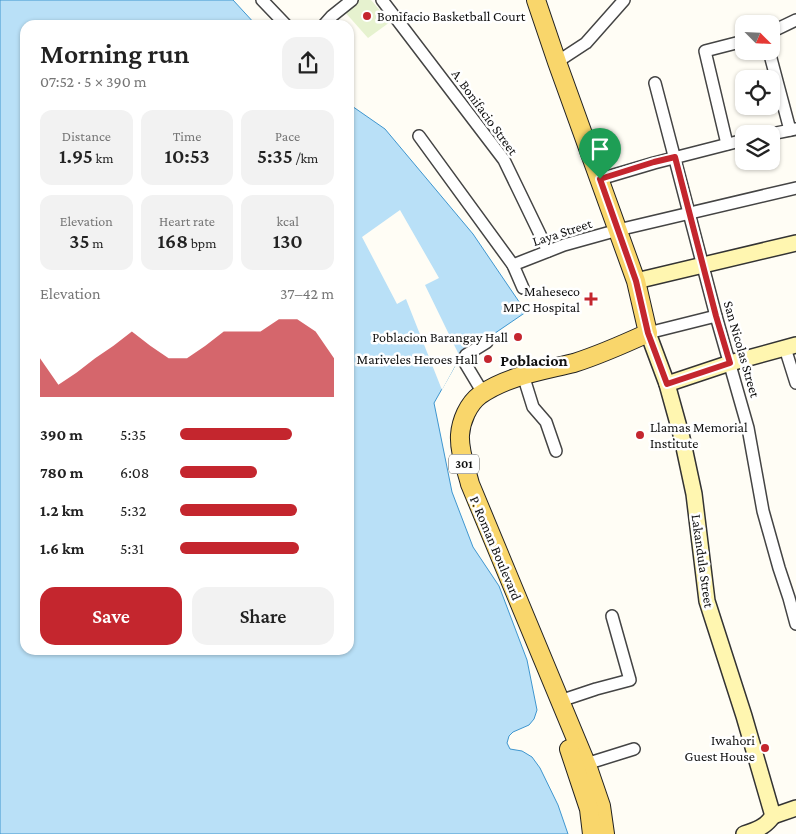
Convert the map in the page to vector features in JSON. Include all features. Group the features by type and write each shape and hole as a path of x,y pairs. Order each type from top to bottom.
{"main road":[{"path":"536,0 636,281 648,333"},
{"path":"636,281 796,243"},
{"name":"P. Roman Boulevard","path":"605,834 601,806 586,764 470,484 461,451 460,435 463,419 468,408 478,396 497,385 523,375 582,360 648,333"},
{"name":"Lakandula Street","path":"648,333 667,384 682,438 694,494 707,601 744,716 773,816"},
{"path":"667,384 730,363 791,346"},
{"name":"P. Roman Boulevard","path":"560,700 559,722 589,808 592,834"},
{"path":"744,834 760,828 773,816 796,808"}],"street":[{"path":"262,0 281,20"},
{"path":"328,20 352,0"},
{"name":"A. Bonifacio Street","path":"382,0 504,160 548,251"},
{"path":"557,62 586,43 624,0"},
{"path":"780,28 796,20"},
{"path":"727,144 705,51 735,43"},
{"path":"772,60 793,129 780,132"},
{"name":"San Nicolas Street","path":"655,83 716,316 748,428 763,511 779,568 793,598 796,624"},
{"path":"420,136 513,265 523,288"},
{"path":"600,179 654,162 735,142"},
{"name":"Laya Street","path":"513,265 564,245 618,230 796,188"},
{"path":"648,333 716,316"},
{"path":"483,393 464,359 466,355 487,342"},
{"path":"791,346 796,383"},
{"path":"523,375 533,407 546,422 556,452"},
{"path":"560,700 630,680 612,616"},
{"path":"586,764 634,749"}],"green space":[{"name":"Bonifacio Basketball Court","path":"358,0 371,0 390,22 368,38 344,11"}],"water":[{"path":"0,0 233,0 251,20 20,20 20,655 354,655 354,107 385,129 473,234 526,312 460,357 434,403 452,492 473,547 499,586 527,660 537,710 534,719 529,725 513,732 509,736 507,743 510,749 522,751 532,757 540,768 558,805 568,834 0,834"}],"pier":[{"path":"400,210 439,278 425,285 460,357 442,390 406,299 397,304 362,237"}],"place":[{"name":"Bonifacio Basketball Court","path":"367,16"},
{"name":"Maheseco MPC Hospital","path":"591,299"},
{"name":"Poblacion Barangay Hall","path":"518,337"},
{"name":"Mariveles Heroes Hall","path":"488,359"},
{"name":"Llamas Memorial Institute","path":"640,435"},
{"name":"Iwahori Guest House","path":"765,748"}],"district":[{"name":"Poblacion","path":"534,360"}],"route":[{"path":"675,157 730,363 667,384 648,333 636,281 600,179 675,157"}]}
